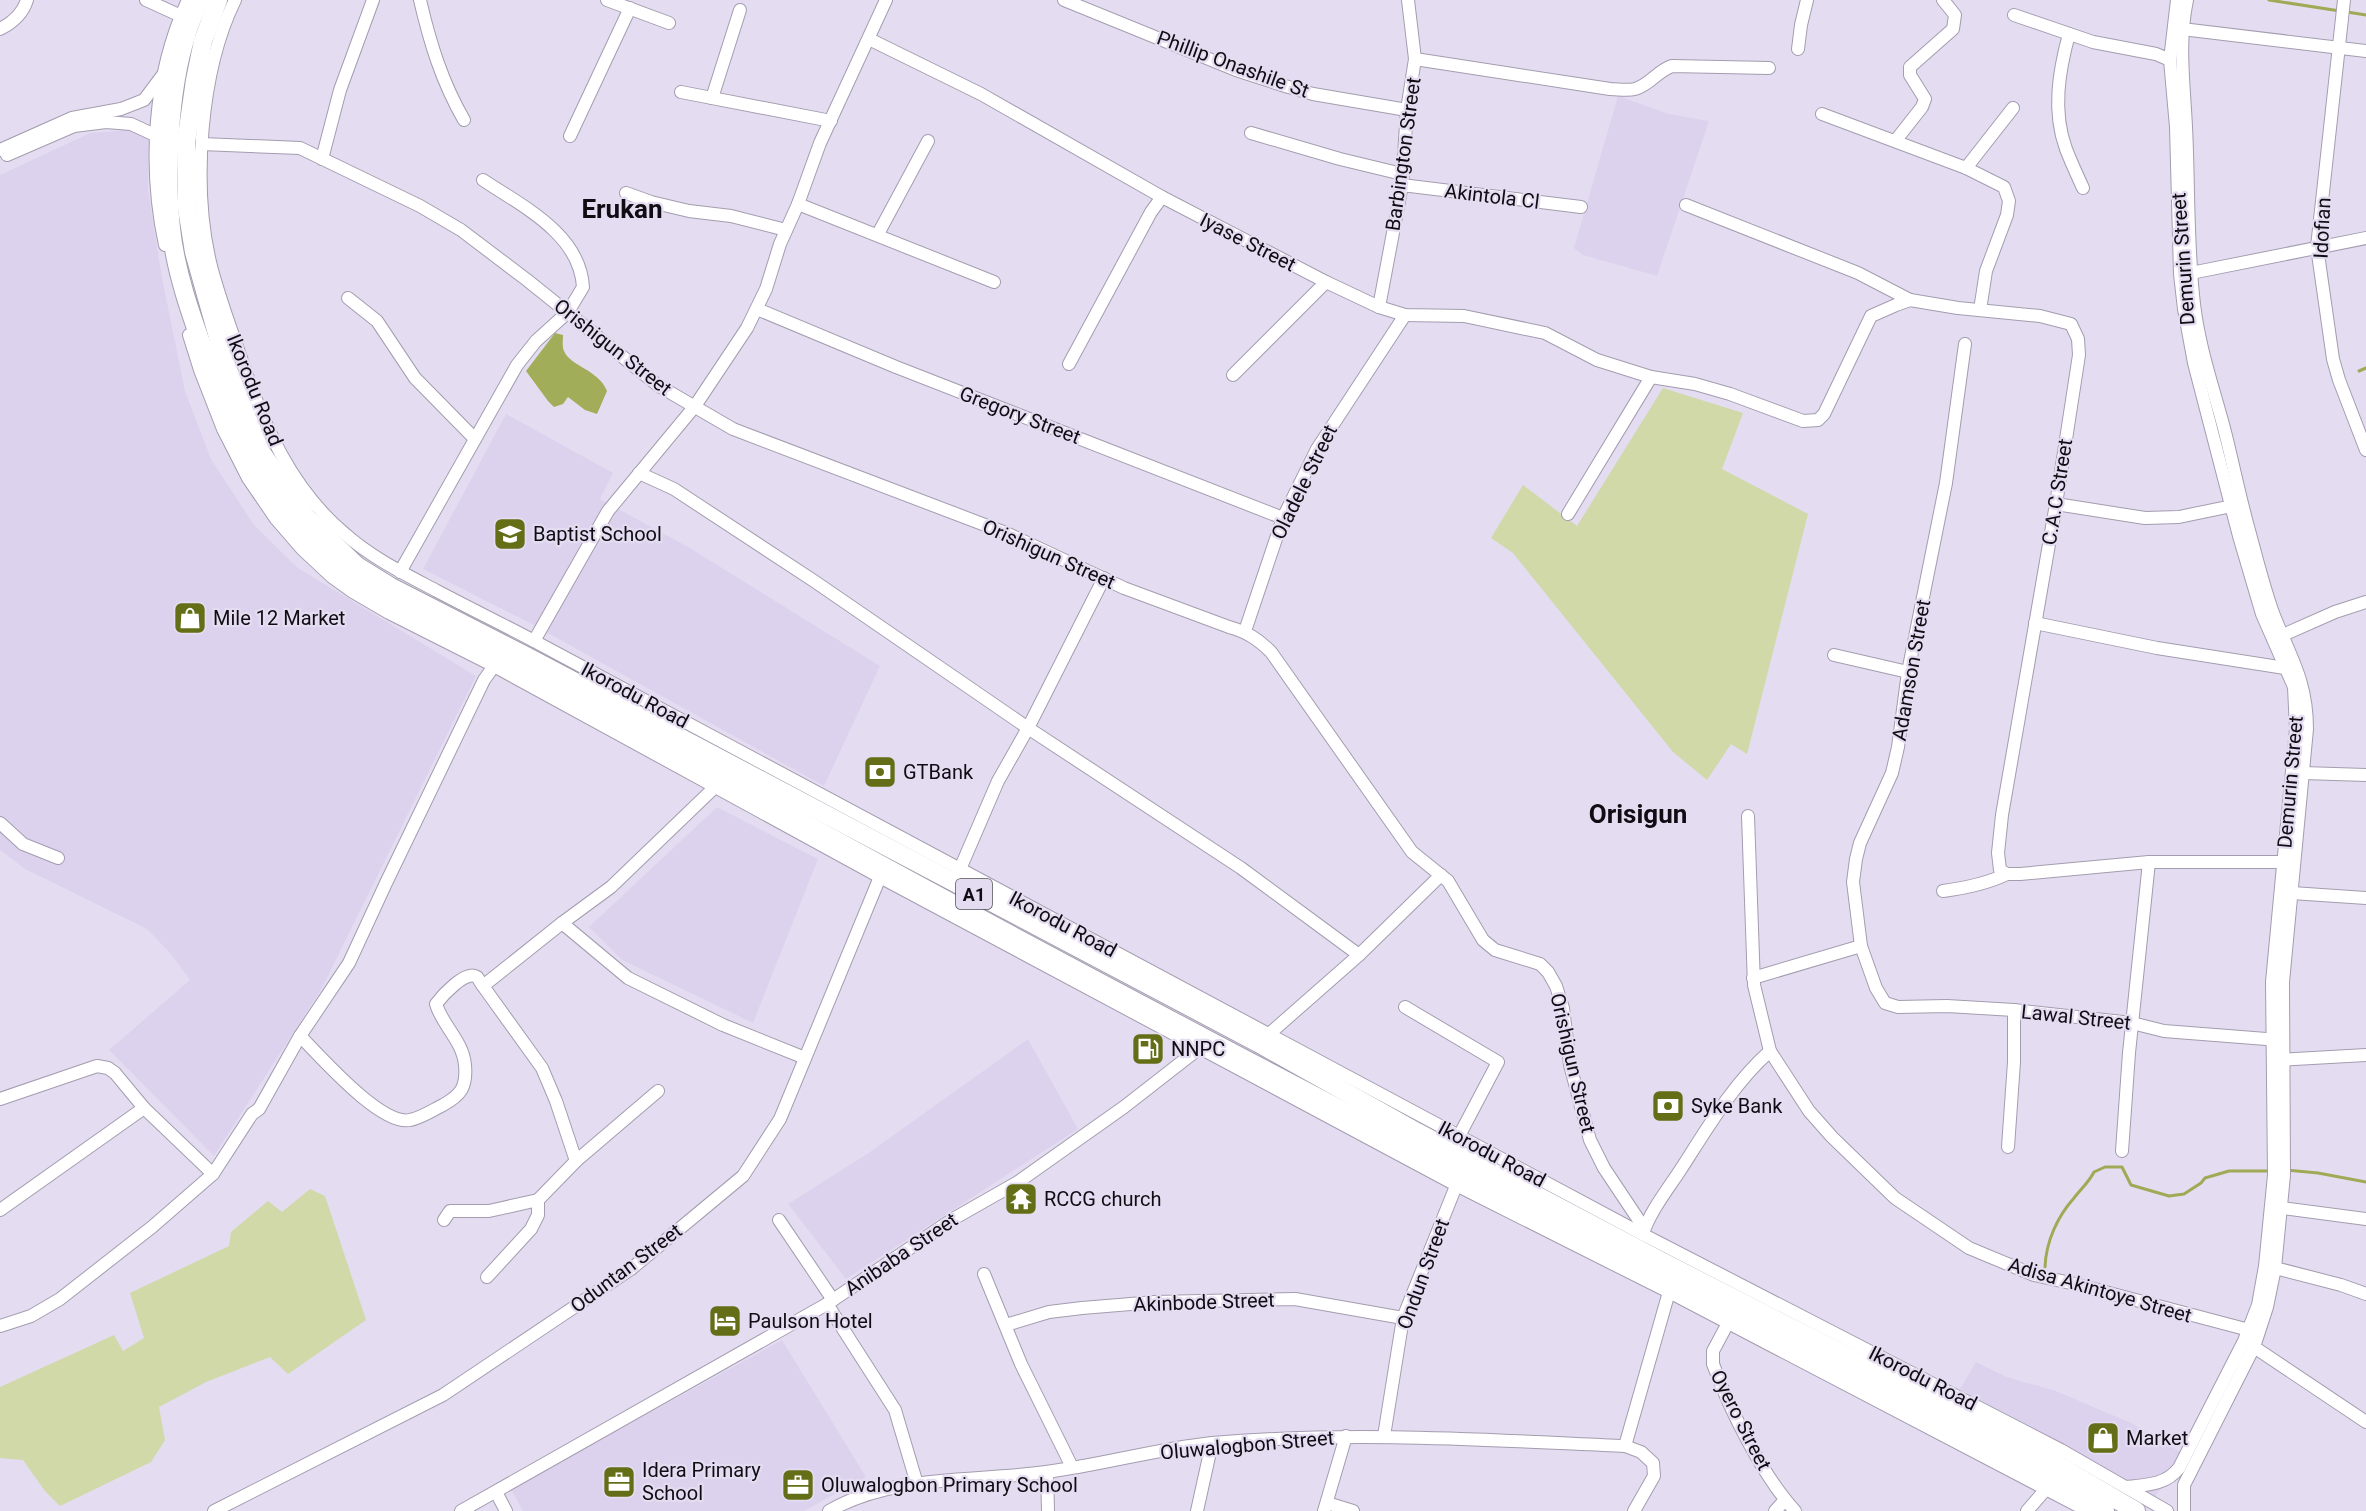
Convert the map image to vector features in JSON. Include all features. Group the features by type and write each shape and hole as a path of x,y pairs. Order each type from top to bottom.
{"highway":[{"name":"Ikorodu Road","path":"200,0 186,35 173,103 169,155 171,229 182,284 242,447 279,507 299,532 348,577 384,600 497,657 873,869 1747,1320 2054,1481 2105,1511"},
{"name":"Ikorodu Road","path":"218,0 203,41 186,143 187,208 194,252 225,362 261,452 307,518 357,566 427,606 526,656 1247,1038 1417,1132 2039,1454 2136,1511"}],"street":[{"path":"0,29 10,25 25,7 27,0"},
{"path":"146,0 181,16"},
{"name":"Ikorodu Road","path":"188,0 163,75 157,136 159,216 175,288 200,369 216,411 248,478 276,519 302,549 332,577 388,613 494,666 716,786 778,815"},
{"name":"Ikorodu Road","path":"235,0 226,18 211,68 202,144 200,168 203,217 210,261 260,412 288,469 344,533 372,555 1268,1035 2061,1450 2167,1511"},
{"path":"322,159 349,62 373,0"},
{"path":"420,0 430,44 440,72 464,120"},
{"path":"607,0 669,23"},
{"path":"534,641 608,511 695,406 747,328 766,289 786,230 831,121 886,0"},
{"name":"Phillip Onashile St","path":"1064,0 1236,70 1285,86 1313,94 1407,110"},
{"name":"Barbington Street","path":"1378,307 1402,180 1407,110 1415,59 1408,0"},
{"path":"1798,49 1807,0"},
{"path":"1896,140 1922,107 1925,99 1910,75 1910,67 1953,29 1955,15 1943,0"},
{"name":"Demurin Street","path":"2177,0 2170,60 2176,127 2180,274 2184,309 2194,363 2262,614 2294,687 2296,729 2272,982 2278,1040"},
{"name":"Demurin Street","path":"2184,1511 2184,1485 2254,1347 2267,1307 2275,1268 2282,1208 2279,1175 2278,1040 2303,773 2307,705 2303,684 2272,610 2205,361 2191,273 2186,127 2181,59 2182,29 2187,0"},
{"name":"Idofian","path":"2343,6 2317,247 2339,380 2366,450"},
{"path":"570,136 630,8"},
{"path":"712,98 740,10"},
{"path":"2014,15 2093,42 2156,54 2170,60"},
{"path":"2182,29 2366,51"},
{"path":"2069,34 2061,64 2058,99 2065,147 2083,188"},
{"name":"Iyase Street","path":"869,39 981,94 1162,197 1378,307 1405,315 1464,316 1545,333 1597,360 1651,377"},
{"path":"1415,59 1628,90 1646,84 1660,70 1672,66 1769,68"},
{"path":"0,150 72,118 121,110 144,100 163,75"},
{"path":"681,92 831,121"},
{"path":"1966,168 2013,108"},
{"path":"1822,114 1966,168 2004,188 2009,201 2007,215 1986,271 1980,310"},
{"path":"0,158 74,126 106,122 131,124 157,136"},
{"name":"Akintola Cl","path":"1251,133 1402,180 1581,207"},
{"path":"878,234 928,141"},
{"name":"Orishigun Street","path":"202,144 300,148 454,225 568,312 659,386 733,429 1006,533 1158,601 1245,631 1271,652 1412,852 1448,881 1478,933 1489,946 1500,952 1540,964 1548,972 1556,986 1563,1008 1570,1065 1590,1140 1604,1168 1643,1231"},
{"path":"400,572 525,354 536,340 568,312 583,287 578,268 561,236 536,215 483,180"},
{"path":"626,193 689,211 731,216 786,230"},
{"path":"1069,364 1151,212 1162,197"},
{"path":"798,204 878,234 993,282"},
{"path":"1686,205 1858,273 1910,300"},
{"path":"2191,273 2366,238"},
{"path":"1233,375 1326,282"},
{"path":"348,298 377,321 415,378 475,439"},
{"name":"C.A.C Street","path":"1651,377 1721,391 1803,421 1818,420 1824,414 1871,316 1880,310 1910,300 1931,305 2023,313 2064,321 2076,330 2079,355 1999,834 1998,863 2000,870 2007,874"},
{"name":"Gregory Street","path":"757,309 906,371 1283,518"},
{"name":"Oladele Street","path":"1245,631 1283,518 1317,449 1405,315"},
{"name":"Adamson Street","path":"1876,988 1861,946 1853,882 1856,859 1860,843 1892,773 1898,747 1908,672 1946,483 1965,344"},
{"path":"1568,514 1651,377"},
{"path":"639,473 674,489 911,646 1028,728 1250,874 1359,955"},
{"path":"2055,504 2145,518 2179,517 2232,506"},
{"path":"960,869 998,781 1028,728 1104,578"},
{"path":"2283,635 2335,612 2366,602"},
{"path":"2035,623 2157,648 2285,668"},
{"path":"1834,655 1908,672"},
{"path":"0,1326 31,1316 70,1293 213,1174 252,1114 259,1109 300,1036 349,963 479,690 494,666"},
{"path":"2303,773 2366,775"},
{"path":"483,986 562,922 611,888 716,786"},
{"name":"Adisa Akintoye Street","path":"1748,816 1753,978 1770,1051 1809,1111 1860,1166 1894,1198 1969,1248 2034,1275 2249,1330"},
{"path":"0,823 23,844 58,858"},
{"path":"2122,1151 2132,1023 2149,861"},
{"path":"1943,891 1970,888 2007,874 2149,861 2284,862"},
{"name":"Ikorodu Road","path":"873,869 1458,1186 1669,1292 2088,1511"},
{"name":"Oduntan Street","path":"214,1511 443,1395 631,1269 743,1176 780,1119 806,1058 873,869"},
{"path":"1268,1035 1359,955 1441,875"},
{"path":"2292,893 2366,898"},
{"path":"562,922 628,978 723,1025 806,1058"},
{"path":"1753,978 1861,946"},
{"path":"300,1036 375,1108 393,1119 409,1121 453,1100 464,1087 465,1064 459,1045 439,1014 436,1004 446,991 465,977 473,975 478,977 542,1068 556,1101 576,1161"},
{"name":"Lawal Street","path":"1876,988 1885,1003 1898,1007 1947,1005 2014,1010 2132,1023 2164,1030 2278,1040"},
{"path":"1405,1007 1498,1062 1460,1136"},
{"path":"2008,1147 2014,1062 2014,1010"},
{"name":"Anibaba Street","path":"461,1511 830,1302 953,1219 1018,1182 1124,1107 1201,1047"},
{"path":"1643,1231 1720,1109 1743,1077 1770,1051"},
{"path":"2278,1060 2366,1055"},
{"path":"0,1099 98,1066 108,1068 115,1073 144,1108 213,1174"},
{"path":"444,1220 450,1210 489,1211 538,1200 576,1161 658,1091"},
{"path":"0,1210 144,1108"},
{"name":"Demurin Street","path":"2126,1487 2162,1482 2173,1475 2195,1439 2249,1330 2258,1305 2279,1175"},
{"name":"Ondun Street","path":"1384,1436 1403,1318 1458,1186"},
{"path":"488,1277 531,1229 538,1215 538,1200"},
{"path":"2282,1208 2366,1220"},
{"path":"779,1220 895,1410 917,1484"},
{"path":"2275,1268 2366,1294"},
{"path":"984,1274 1021,1364 1072,1467"},
{"path":"1625,1446 1669,1292"},
{"name":"Akinbode Street","path":"1006,1325 1049,1312 1082,1308 1155,1302 1283,1299 1295,1299 1403,1318"},
{"name":"Oyero Street","path":"1728,1323 1713,1351 1713,1364 1757,1456 1785,1500 1795,1511"},
{"path":"2254,1347 2366,1422"},
{"path":"1346,1436 1326,1507 1353,1511"},
{"name":"Oluwalogbon Street","path":"829,1511 860,1496 881,1490 917,1484 1047,1472 1212,1443 1384,1436 1625,1446 1641,1452 1653,1463 1654,1476 1634,1511"},
{"path":"1197,1511 1212,1443"},
{"path":"1047,1472 1048,1511"},
{"path":"2027,1511 2046,1489"},
{"path":"496,1492 506,1511"},
{"path":"1775,1511 1785,1500"}],"shaded area":[{"path":"1618,96 1669,114 1709,121 1657,276 1583,255 1574,248"},
{"name":"Mile 12 Market","path":"130,130 149,140 148,190 162,278 185,391 211,459 254,525 298,568 476,676 322,988 214,1156 109,1050 190,980 170,953 147,929 25,869 0,850 0,175 90,133"},
{"path":"506,414 613,473 600,499 690,548 880,666 824,786 528,622 423,569"},
{"path":"717,807 818,859 753,1023 622,960 589,927"},
{"path":"1028,1039 1078,1129 846,1279 788,1204 867,1154"},
{"path":"782,1340 866,1477 804,1511 523,1511 511,1489"},
{"name":"Market","path":"1976,1362 2007,1377 2056,1391 2131,1423 2184,1454 2155,1497 1960,1389"}],"green space":[{"path":"555,333 563,335 563,348 567,356 598,378 607,391 597,414 585,410 568,397 563,404 554,407 526,371"},
{"path":"1663,388 1743,413 1722,469 1808,514 1747,754 1731,744 1707,780 1673,752 1513,553 1491,538 1523,485 1577,526"},
{"path":"310,1189 325,1196 366,1320 288,1374 270,1357 206,1382 159,1407 165,1440 151,1462 60,1506 45,1491 23,1460 0,1458 0,1387 114,1335 123,1351 144,1338 130,1293 229,1246 231,1232 268,1201 282,1212"}],"waterway":[{"path":"2269,0 2340,11"},
{"path":"2347,12 2366,15"},
{"path":"2359,371 2366,368"},
{"path":"2045,1267 2050,1239 2062,1213 2094,1172 2105,1167 2122,1167 2131,1185 2169,1196 2184,1194 2205,1178 2229,1171 2271,1171"},
{"path":"2286,1170 2366,1182"}],"place":[{"name":"Baptist School","path":"510,534"},
{"name":"Mile 12 Market","path":"190,618"},
{"name":"GTBank","path":"880,772"},
{"name":"NNPC","path":"1148,1049"},
{"name":"Syke Bank","path":"1668,1106"},
{"name":"RCCG church","path":"1021,1199"},
{"name":"Paulson Hotel","path":"725,1321"},
{"name":"Market","path":"2103,1438"},
{"name":"Idera Primary School","path":"619,1482"},
{"name":"Oluwalogbon Primary School","path":"798,1485"}],"district":[{"name":"Erukan","path":"622,209"},
{"name":"Orisigun","path":"1638,814"}]}
